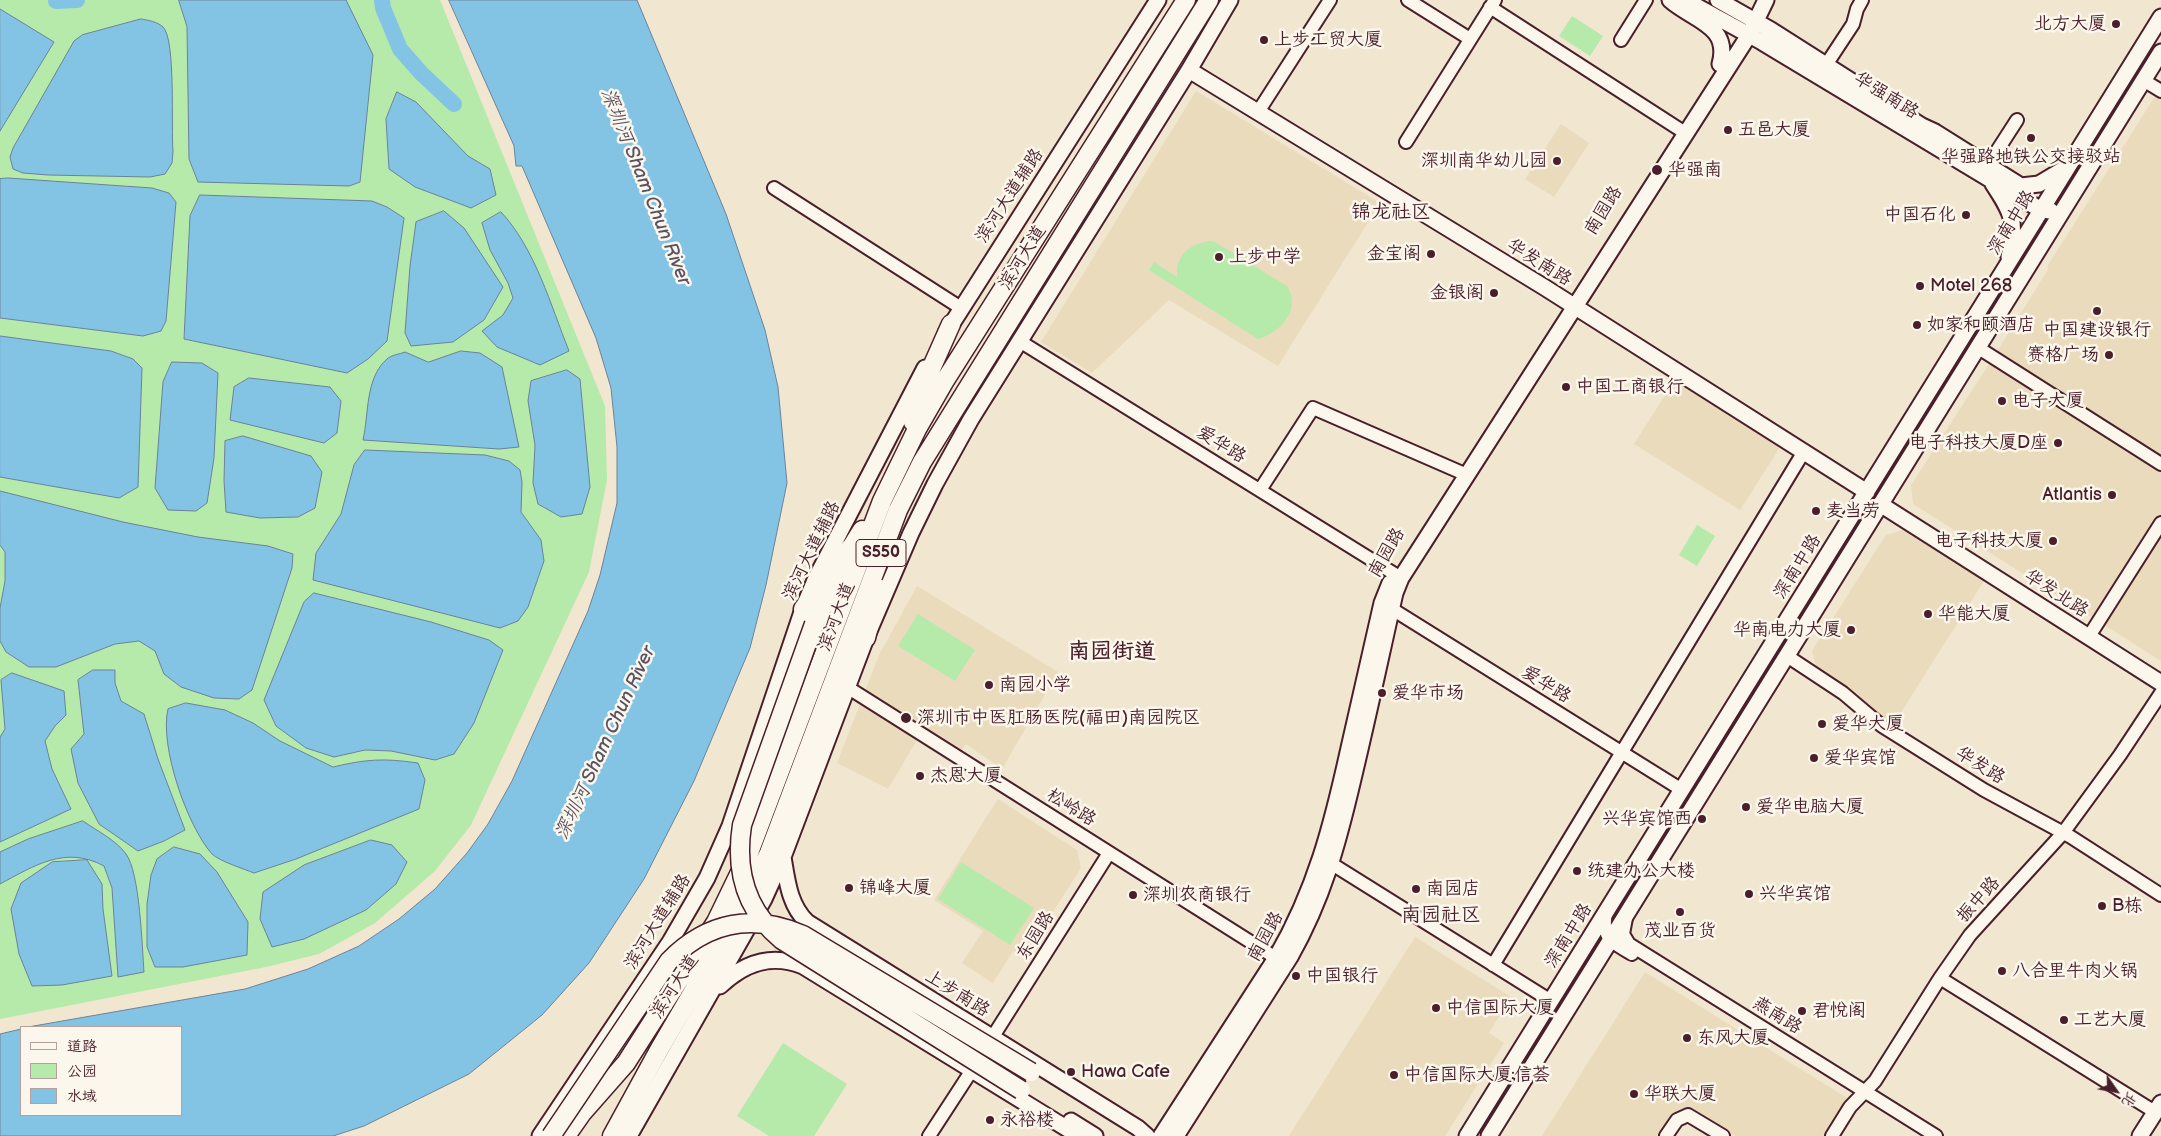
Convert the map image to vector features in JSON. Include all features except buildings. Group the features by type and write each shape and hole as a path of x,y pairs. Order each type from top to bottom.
{"highway":[{"path":"1168,29 1182,0"},
{"name":"滨河大道","path":"566,1136 582,1113 626,1063 716,922 737,881 882,501 917,429 944,382 1186,0"},
{"name":"滨河大道","path":"612,1136 659,1050 736,918 769,853 898,510 940,431 1208,0"},
{"path":"1187,35 1214,0"},
{"path":"892,478 927,378 951,324"},
{"path":"803,609 827,575 852,546 882,501"},
{"path":"866,638 898,510"},
{"path":"852,546 814,624 742,824 739,858 745,890 757,913 771,931 782,940 1021,1090"},
{"path":"552,1136 669,961 693,940 723,926 738,924 774,925 803,935 1031,1072"},
{"path":"601,1136 659,1050"},
{"path":"579,1136 626,1063"}],"main road":[{"name":"滨河大道辅路","path":"540,1136 670,942 707,878 734,817 803,609 816,578 921,375 961,308 1158,0"},
{"path":"629,1136 748,929 783,857 866,638 911,533 935,484 971,420 1189,70 1230,0"},
{"path":"1670,0 1715,31 1725,63 1753,50 1771,50 1781,54"},
{"name":"华强南路","path":"1685,0 1714,17 1748,29 1826,65 1989,171 2041,210"},
{"name":"南园路","path":"1571,305 1678,129 1725,63 1766,0"},
{"path":"1714,17 1720,2"},
{"name":"华强南路","path":"1720,2 1748,29 1781,54 1929,144 2021,186 2039,184 2069,165"},
{"name":"深南中路","path":"1467,1136 2161,18"},
{"name":"深南中路","path":"1489,1136 2161,52"},
{"name":"南园路","path":"1161,1136 1276,958 1327,861 1331,826 1382,603 1725,63"},
{"name":"华发南路","path":"1189,70 1571,305 1867,492"},
{"path":"1989,171 2012,216 2012,241 2007,266"},
{"path":"2041,210 2054,211 2068,202"},
{"name":"华发北路","path":"1882,501 2161,672"},
{"name":"华发北路","path":"1882,501 2161,683"},
{"name":"南园路","path":"1176,1136 1290,957 1309,920 1363,737 1398,576"},
{"name":"上步南路","path":"783,857 789,890 796,908 803,918 1138,1128 1147,1136"},
{"path":"821,931 808,929 802,931 793,940 792,953 795,959 803,966 1078,1136"},
{"path":"705,1002 729,977 754,962 779,959 803,966"},
{"path":"1031,1072 1136,1136"},
{"path":"1021,1090 1095,1136"},
{"path":"2140,1136 2159,1106"}],"street":[{"path":"1258,112 1330,0"},
{"path":"1408,0 1470,39"},
{"path":"1621,40 1646,0"},
{"path":"1826,65 1853,24 1857,9 1862,0"},
{"path":"1406,142 1492,4 1678,129"},
{"path":"2143,80 2161,91"},
{"path":"1989,171 2017,120"},
{"path":"774,188 961,308"},
{"name":"爱华路","path":"1021,342 1398,576"},
{"path":"1977,347 2161,464"},
{"path":"1260,490 1313,408 1464,473"},
{"path":"1493,965 1803,453"},
{"path":"2094,630 2161,524"},
{"name":"爱华路","path":"1392,609 1682,790"},
{"name":"华发路","path":"1787,656 1843,693 1877,722 1984,790 2063,833 2161,895"},
{"name":"松岭路","path":"847,687 1276,958"},
{"name":"振中路","path":"1832,1136 1850,1107 1863,1095 1940,978 1978,925 2063,833 2120,755 2161,693"},
{"name":"东园路","path":"992,1038 1109,853"},
{"path":"1327,861 1551,1001"},
{"name":"燕南路","path":"1628,911 1623,934 1629,944 1863,1095 1921,1136"},
{"path":"1606,912 1605,929 1610,940"},
{"name":"燕南路","path":"1610,940 1863,1095 1936,1136"},
{"path":"1940,978 2159,1106"},
{"path":"935,1134 972,1070"},
{"path":"1666,1136 1677,1120 1688,1115 1696,1118 1723,1136"}],"shaded area":[{"path":"2161,87 2161,661 1913,504 1911,485 1998,350 2047,271 2048,265"},
{"name":"上步中学","path":"1196,91 1380,203 1278,366 1169,300 1092,373 1041,342"},
{"name":"深圳南华幼儿园","path":"1561,124 1589,143 1554,197 1525,179"},
{"path":"1676,378 1782,444 1740,510 1634,444"},
{"path":"1903,530 1984,581 1893,725 1818,674 1812,651 1886,535"},
{"name":"南园小学","path":"917,586 1058,672 1002,769 966,744 961,751 924,728 888,789 837,763 879,655"},
{"path":"998,799 1077,850 1081,868 1024,957 1013,951 993,983 962,963 983,931 934,900"},
{"path":"1415,937 1511,997 1489,1033 1504,1043 1445,1136 1289,1136"},
{"path":"1645,972 1847,1098 1823,1136 1735,1136 1692,1109 1677,1111 1661,1136 1542,1136"}],"green space":[{"path":"0,0 440,0 605,406 607,480 589,572 471,825 435,871 375,923 319,954 266,967 0,1019"},
{"path":"1572,16 1603,36 1590,56 1559,36"},
{"path":"1209,241 1215,242 1287,286 1292,303 1290,311 1281,326 1258,339 1149,270 1154,262 1177,277 1177,269 1185,252 1195,245"},
{"path":"1697,525 1715,536 1697,566 1679,555"},
{"path":"918,614 975,650 955,681 898,646"},
{"path":"961,862 1034,908 1010,945 938,899"},
{"path":"783,1043 847,1084 814,1136 769,1136 737,1116"}],"water":[{"path":"179,0 346,0 373,55 360,182 349,186 198,182 189,159 187,27"},
{"name":"深圳河 Sham Chun River","path":"449,0 637,0 726,214 765,330 778,387 787,483 766,585 750,648 694,781 644,879 589,963 542,1015 469,1074 364,1126 333,1136 0,1136 0,1034 20,1029 20,1116 182,1116 182,1026 34,1026 245,989 308,969 359,946 399,919 435,889 467,853 488,824 512,781 588,611 600,575 617,503 617,447 611,388 596,338 522,166 516,166 514,146"},
{"path":"0,9 54,42 0,131"},
{"path":"141,19 163,27 170,48 173,151 172,163 165,174 150,177 48,175 23,173 13,169 10,157 13,148 74,41 82,35"},
{"path":"397,92 416,102 468,156 490,169 496,195 471,208 415,187 389,169 386,119"},
{"path":"0,179 152,188 169,193 176,202 166,321 161,331 143,336 0,318"},
{"path":"200,195 372,201 387,207 404,218 387,341 368,359 347,373 184,339 190,216"},
{"path":"444,211 464,228 503,287 484,320 453,342 411,346 405,333 410,266 416,222"},
{"path":"501,212 513,226 533,260 569,351 540,365 497,347 482,331 503,315 513,298 508,283 490,250 482,223"},
{"path":"0,336 111,351 133,359 142,368 138,487 119,498 0,477"},
{"path":"461,351 480,353 502,367 519,447 499,449 363,440 371,386 380,367 387,359 405,352 428,362"},
{"path":"172,362 202,363 218,373 214,458 207,503 196,511 168,510 155,488 163,382"},
{"path":"567,370 580,379 590,487 582,514 561,517 538,504 533,483 535,445 528,401 531,381"},
{"path":"249,378 330,387 341,401 337,433 324,443 230,420 234,387"},
{"path":"243,436 311,456 322,472 315,508 298,517 260,518 226,512 224,481 225,441"},
{"path":"365,450 485,455 509,461 520,470 522,482 521,512 541,540 544,561 528,607 518,621 500,628 313,580 316,553 341,514 354,465"},
{"path":"0,491 123,522 198,537 268,546 293,554 292,568 252,690 239,699 214,698 181,687 164,674 155,651 139,641 115,644 56,667 29,667 6,652 0,641 0,608 5,581 5,552 0,545"},
{"path":"314,593 431,622 489,640 503,650 474,723 454,754 435,760 391,751 365,750 334,757 306,748 276,726 264,700 304,602"},
{"path":"93,670 115,670 115,683 121,701 144,714 158,759 185,830 138,851 99,824 78,783 71,749 84,734 78,680"},
{"path":"12,673 64,691 66,715 55,726 45,741 52,769 71,809 0,842 0,737 5,729 1,680"},
{"path":"186,703 225,710 253,723 280,741 333,767 375,760 418,763 425,780 419,809 296,859 254,873 215,857 193,825 171,763 166,724 168,709"},
{"path":"83,821 117,844 131,863 140,910 144,972 118,977 112,888 104,866 76,857 50,860 0,884 0,852 28,839"},
{"path":"371,840 392,845 407,862 396,884 366,910 304,939 272,947 260,919 263,892 304,865"},
{"path":"174,847 200,854 217,872 248,922 247,955 183,967 155,967 147,947 147,904 151,875 157,859"},
{"path":"87,860 102,884 103,909 112,976 62,985 32,986 19,954 11,909 21,883 52,862"}],"waterway":[{"path":"56,1 77,0"},
{"path":"382,0 383,8 400,49 421,73 454,104"}],"place":[{"name":"北方大厦","path":"2116,24"},
{"name":"上步工贸大厦","path":"1264,40"},
{"name":"五邑大厦","path":"1728,130"},
{"name":"华强路地铁公交接驳站","path":"2031,138"},
{"name":"深圳南华幼儿园","path":"1557,161"},
{"name":"华强南","path":"1657,170"},
{"name":"中国石化","path":"1966,215"},
{"name":"金宝阁","path":"1431,254"},
{"name":"上步中学","path":"1219,257"},
{"name":"Motel 268","path":"1920,286"},
{"name":"金银阁","path":"1494,293"},
{"name":"中国建设银行","path":"2097,311"},
{"name":"如家和颐酒店","path":"1917,325"},
{"name":"赛格广场","path":"2109,355"},
{"name":"中国工商银行","path":"1566,387"},
{"name":"电子大厦","path":"2002,401"},
{"name":"电子科技大厦D座","path":"2058,443"},
{"name":"Atlantis","path":"2112,495"},
{"name":"麦当劳","path":"1816,511"},
{"name":"电子科技大厦","path":"2053,541"},
{"name":"华能大厦","path":"1928,614"},
{"name":"华南电力大厦","path":"1851,630"},
{"name":"南园小学","path":"989,685"},
{"name":"爱华市场","path":"1382,693"},
{"name":"深圳市中医肛肠医院(福田)南园院区","path":"906,718"},
{"name":"爱华大厦","path":"1822,724"},
{"name":"爱华宾馆","path":"1814,758"},
{"name":"杰恩大厦","path":"920,776"},
{"name":"爱华电脑大厦","path":"1746,807"},
{"name":"兴华宾馆西","path":"1702,819"},
{"name":"统建办公大楼","path":"1577,871"},
{"name":"锦峰大厦","path":"849,888"},
{"name":"南园店","path":"1416,889"},
{"name":"兴华宾馆","path":"1749,894"},
{"name":"深圳农商银行","path":"1133,895"},
{"name":"B栋","path":"2102,906"},
{"name":"茂业百货","path":"1680,912"},
{"name":"八合里牛肉火锅","path":"2002,971"},
{"name":"中国银行","path":"1296,976"},
{"name":"中信国际大厦","path":"1436,1008"},
{"name":"君悦阁","path":"1802,1011"},
{"name":"工艺大厦","path":"2064,1020"},
{"name":"东风大厦","path":"1687,1038"},
{"name":"Hawa Cafe","path":"1071,1072"},
{"name":"中信国际大厦·信荟","path":"1394,1075"},
{"name":"华联大厦","path":"1634,1094"},
{"name":"永裕楼","path":"990,1120"}],"district":[{"name":"锦龙社区","path":"1391,213"},
{"name":"南园街道","path":"1112,652"},
{"name":"南园社区","path":"1441,916"}]}
